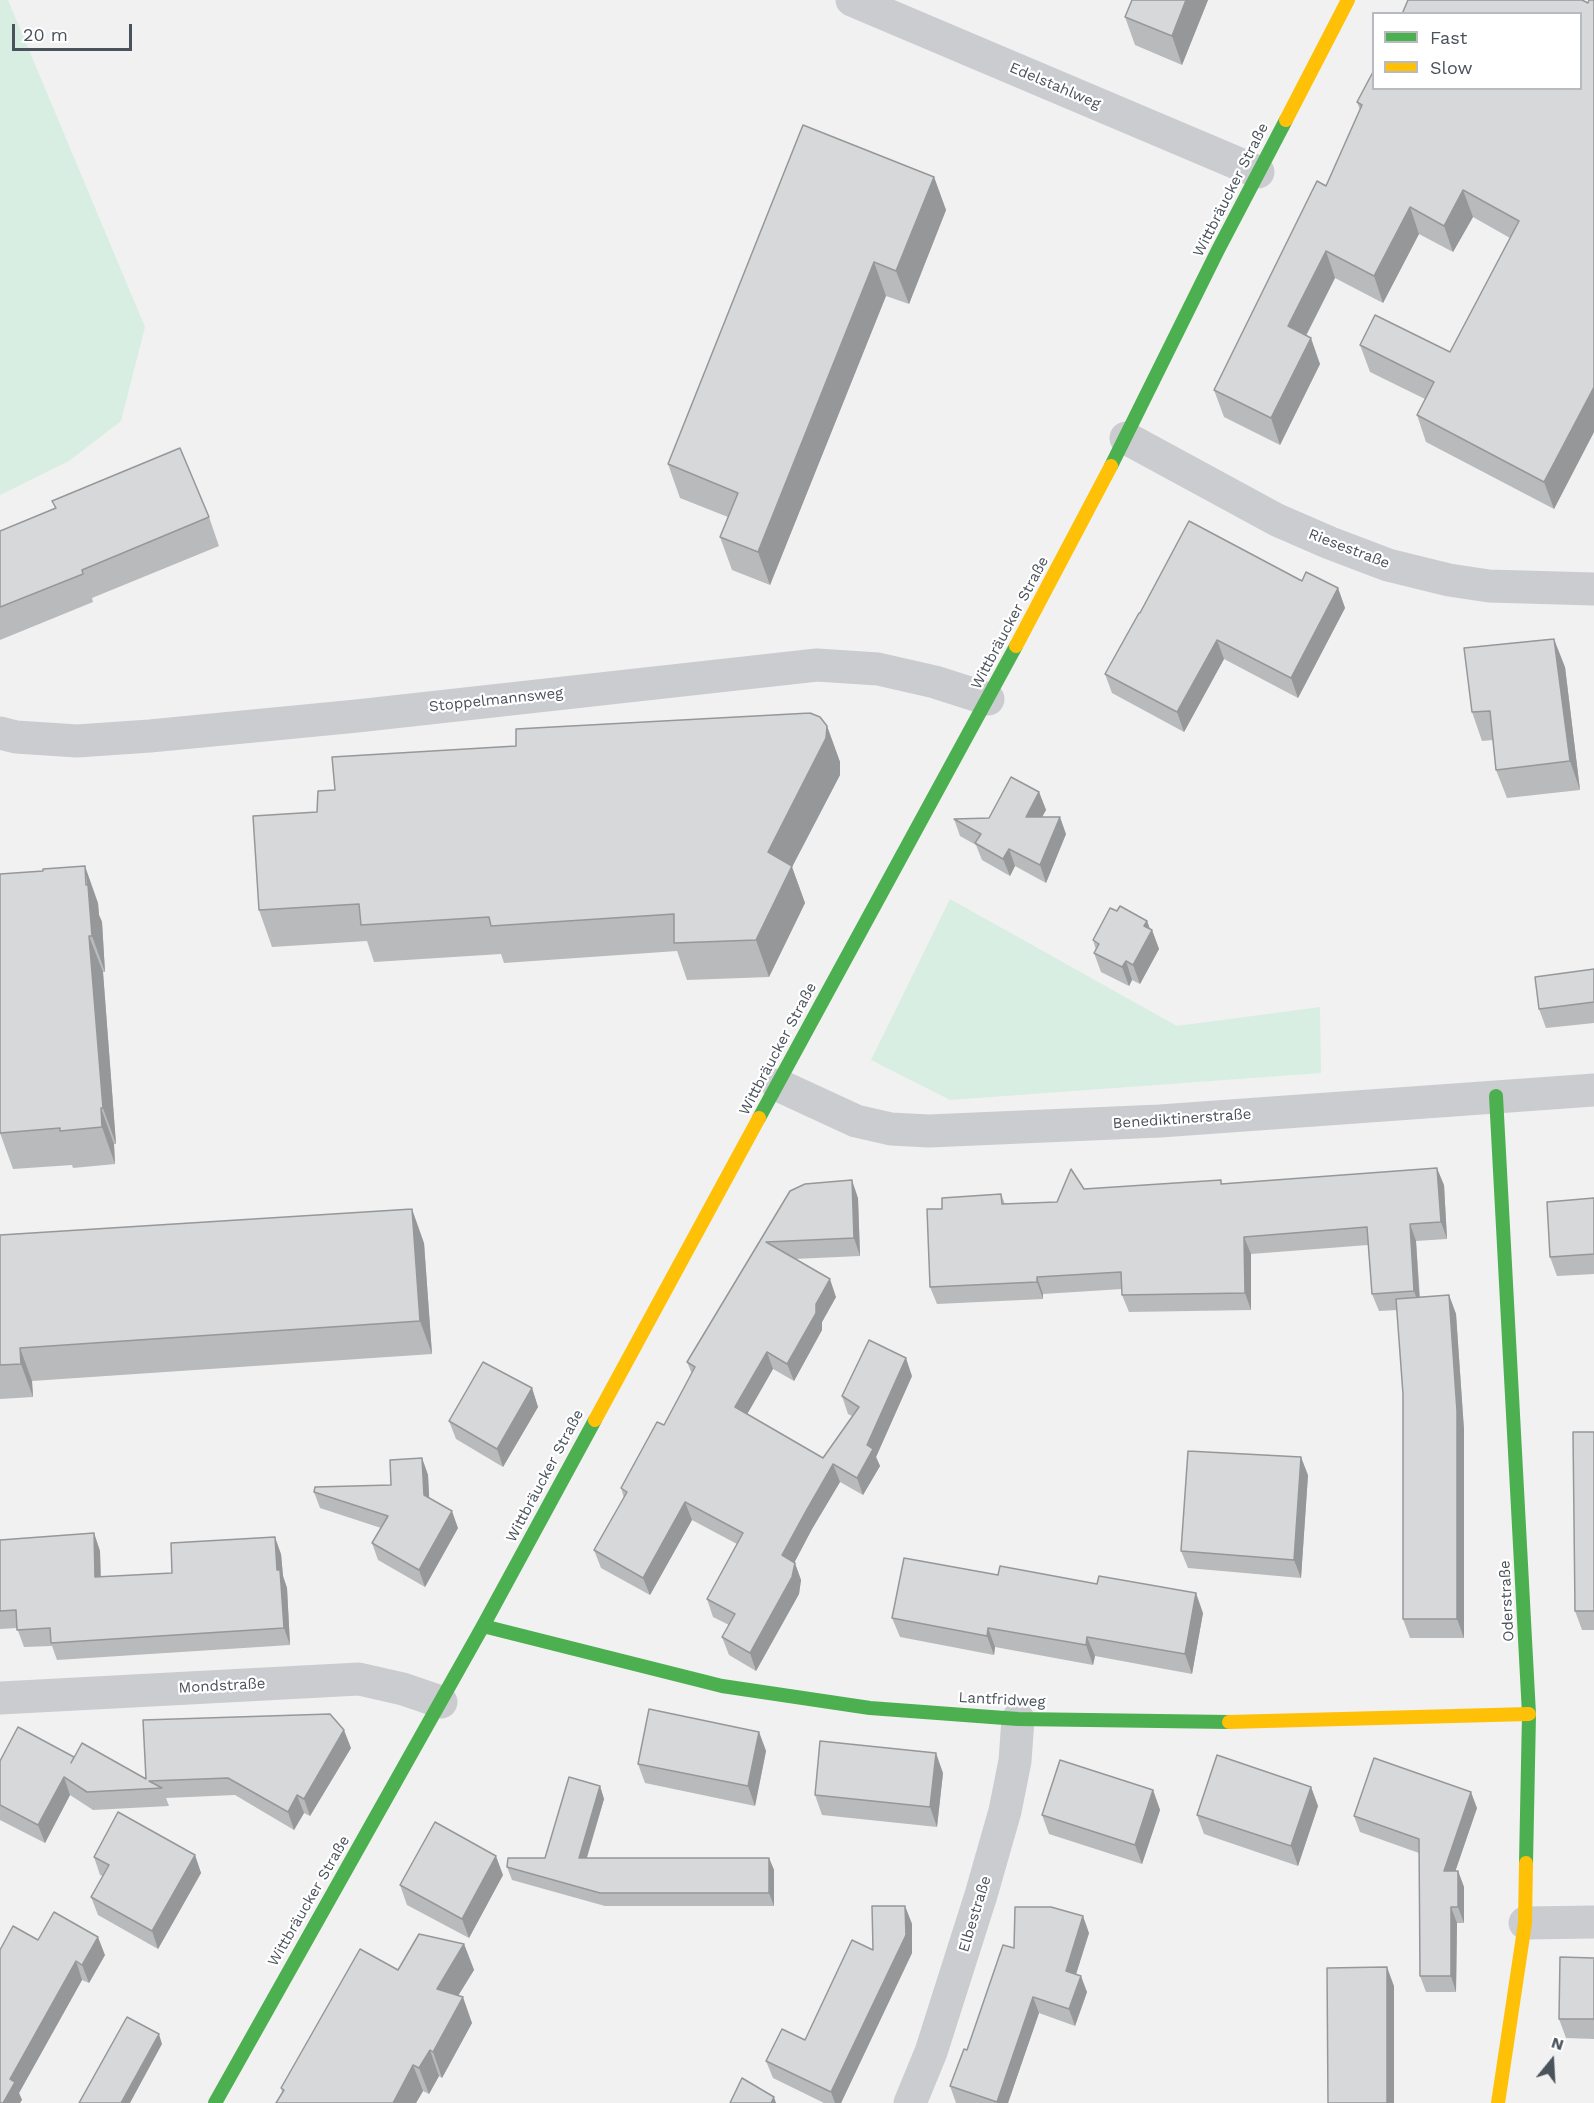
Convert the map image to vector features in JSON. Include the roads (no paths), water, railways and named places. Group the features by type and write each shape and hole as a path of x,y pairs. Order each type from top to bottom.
{"main road":[{"name":"Wittbräucker Straße","path":"215,2103 483,1626 988,699 1126,438 1258,172 1348,0"},
{"name":"Oderstraße","path":"1496,1096 1529,1714 1525,1923 1498,2103"},
{"name":"Lantfridweg","path":"483,1626 722,1686 870,1708 1018,1719 1216,1722 1529,1714"}],"street":[{"name":"Edelstahlweg","path":"852,0 1258,172"},
{"name":"Riesestraße","path":"1126,438 1277,520 1388,565 1449,580 1490,586 1594,589"},
{"name":"Stoppelmannsweg","path":"0,733 16,737 77,741 140,736 357,716 817,665 878,669 935,682 988,699"},
{"name":"Benediktinerstraße","path":"778,1086 856,1121 891,1130 929,1131 1160,1121 1594,1089"},
{"name":"Mondstraße","path":"0,1698 359,1679 403,1689 441,1702"},
{"name":"Elbestraße","path":"910,2103 931,2052 1005,1811 1013,1771 1018,1719"},
{"path":"1525,1923 1594,1922"}]}
